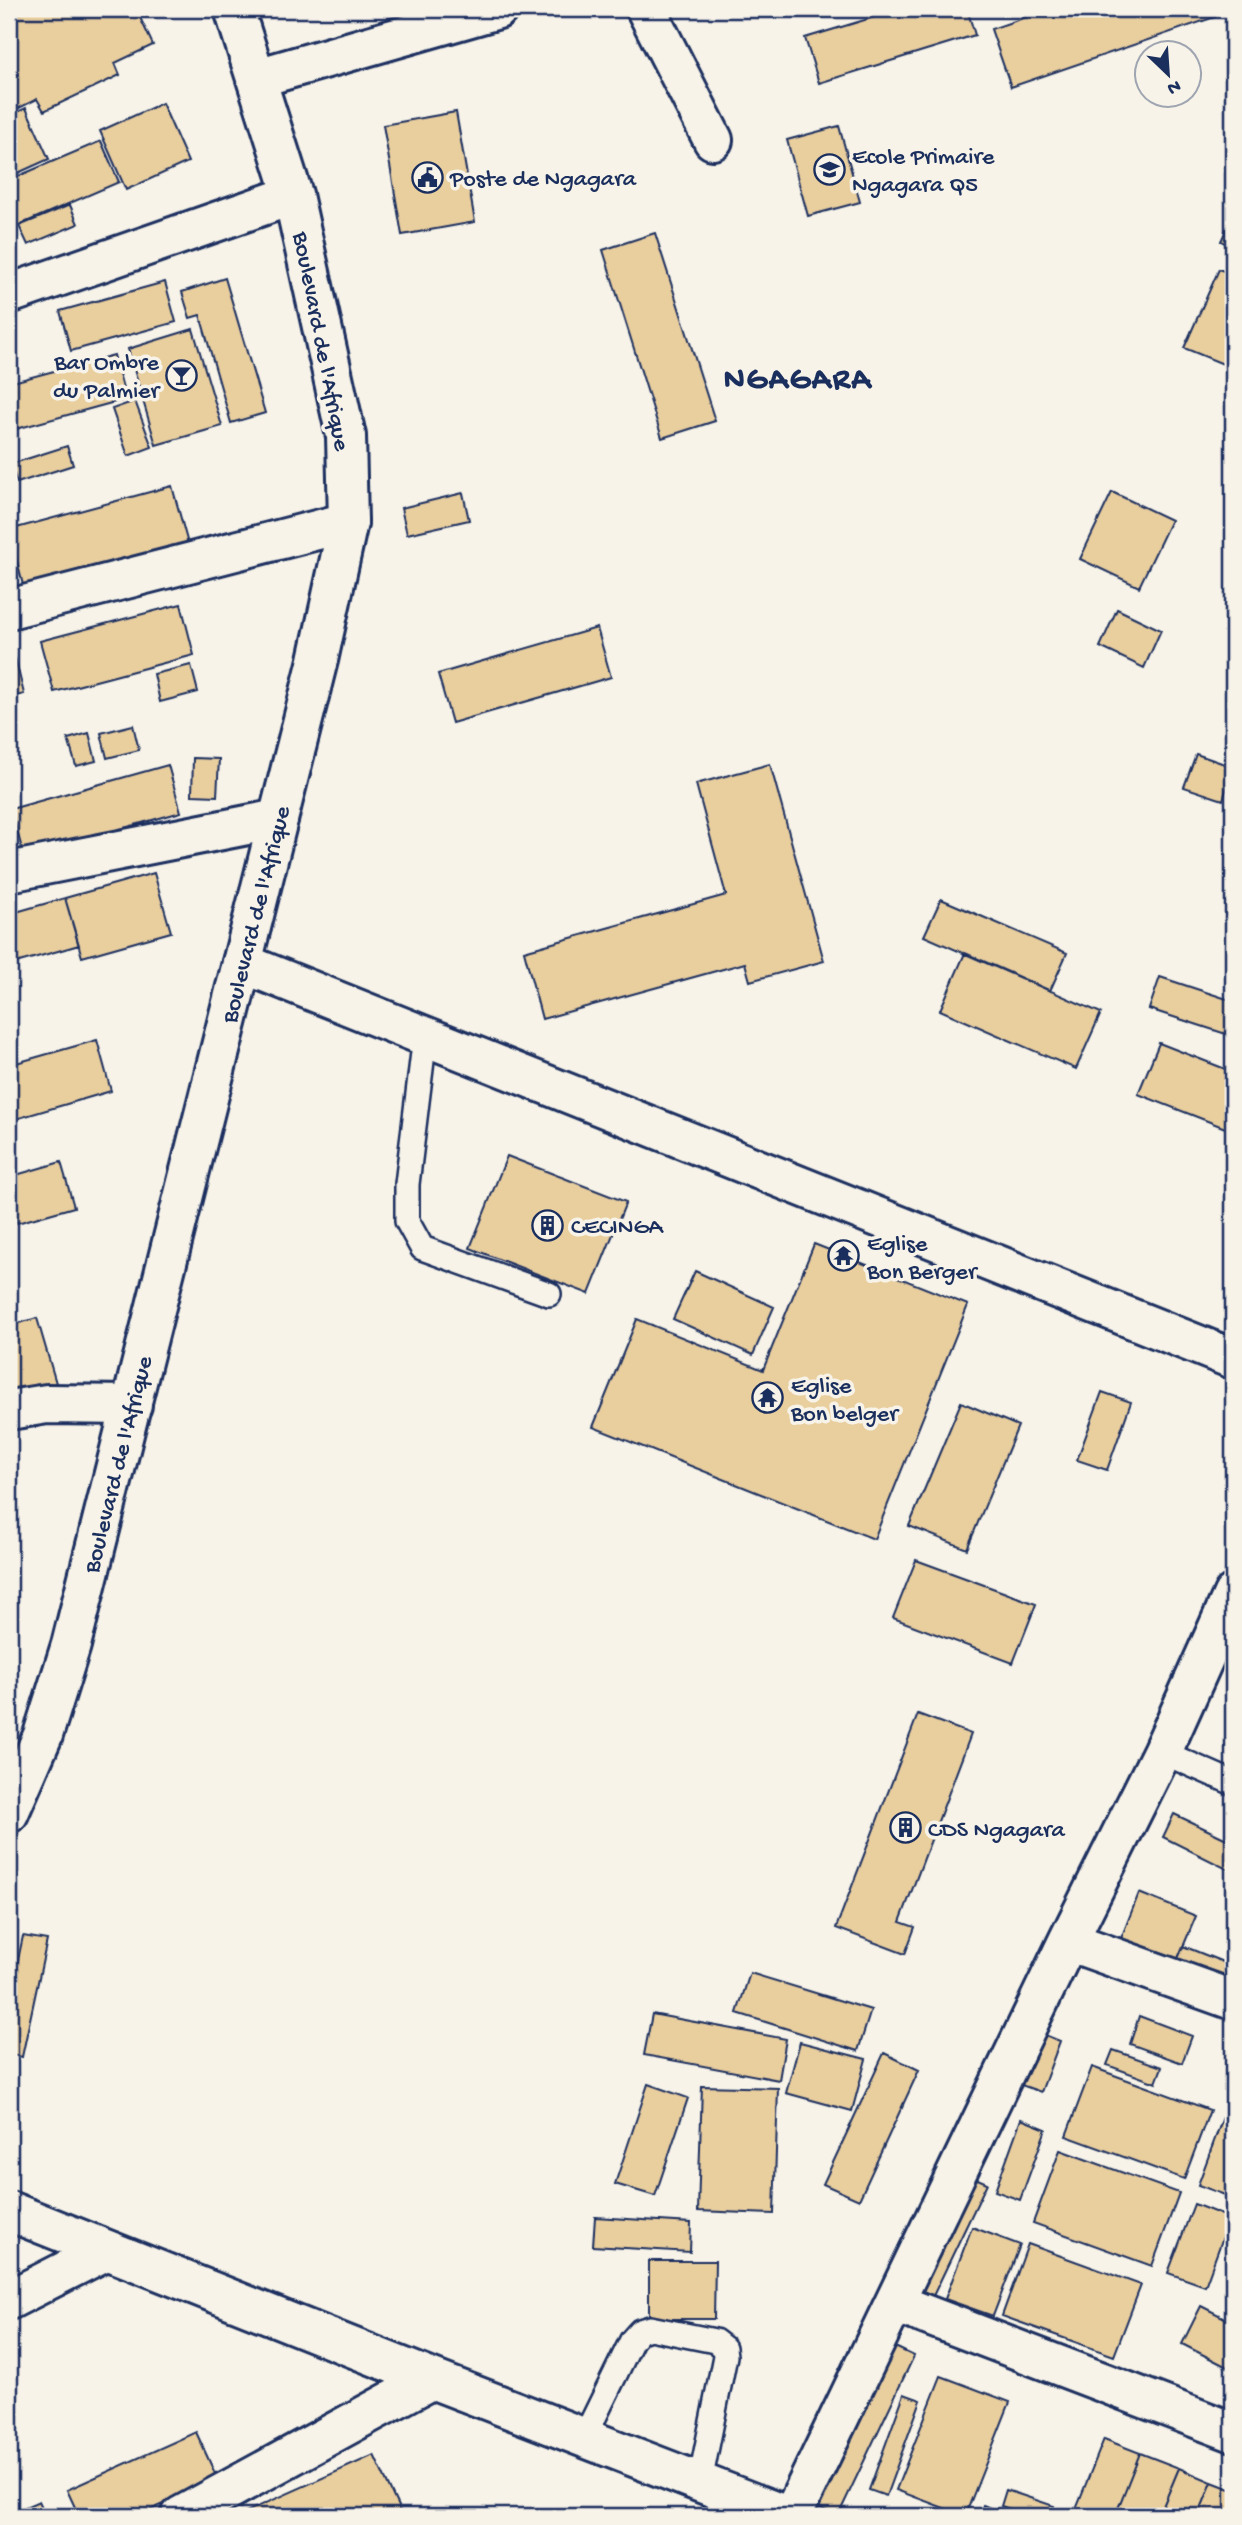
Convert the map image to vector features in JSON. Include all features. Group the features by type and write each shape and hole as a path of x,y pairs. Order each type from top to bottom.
{"street":[{"name":"Boulevard de l'Afrique","path":"9,1815 43,1735 71,1645 318,660 348,522 346,436 293,195 234,9"},
{"path":"257,79 498,9"},
{"path":"646,9 713,140"},
{"path":"9,294 293,195"},
{"path":"9,609 348,522"},
{"path":"9,872 278,818"},
{"path":"242,963 1233,1359"},
{"path":"9,1410 47,1404 132,1405"},
{"path":"9,2211 432,2379 790,2516 1162,1752 1233,1594"},
{"path":"1068,1941 1233,2000"},
{"path":"9,2300 105,2251"},
{"path":"895,2303 1233,2432"},
{"path":"181,2516 432,2379"}],"lane":[{"path":"425,1036 407,1184 407,1221 422,1248 549,1294"},
{"path":"1162,1752 1233,1783"},
{"path":"584,2438 632,2340 640,2331 650,2328 715,2341 724,2348 725,2356 700,2482"}],"building":[{"path":"28,9 136,9 153,45 115,63 120,75 44,111 37,99 9,113 9,18"},
{"path":"901,9 967,9 975,35 819,83 805,38"},
{"path":"1050,9 1212,9 1215,17 1154,38 1134,38 1134,45 1011,87 991,29"},
{"path":"162,103 188,162 126,190 100,131"},
{"path":"26,108 49,159 9,177 9,116"},
{"path":"456,112 475,222 402,235 383,125"},
{"path":"839,126 860,202 808,216 787,140"},
{"path":"101,141 119,182 17,226 9,206 9,180"},
{"path":"70,205 78,224 28,245 19,226"},
{"path":"1233,215 1233,247 1221,241"},
{"path":"655,233 715,421 662,438 603,250"},
{"path":"1219,269 1233,275 1233,368 1184,348"},
{"path":"225,278 265,413 231,423 200,315 190,318 182,292"},
{"path":"165,282 176,322 71,351 60,311"},
{"path":"193,329 222,426 156,445 128,349"},
{"path":"114,355 126,399 9,431 9,383"},
{"path":"135,401 152,447 128,456 112,409"},
{"path":"67,446 73,465 17,483 11,464"},
{"path":"172,486 188,544 24,589 9,530"},
{"path":"1112,492 1171,520 1139,587 1080,559"},
{"path":"463,493 469,520 407,534 401,508"},
{"path":"181,604 194,655 54,692 40,641"},
{"path":"1117,609 1161,630 1144,668 1100,647"},
{"path":"597,628 611,677 452,723 438,674"},
{"path":"12,645 24,694 9,698 9,646"},
{"path":"191,665 198,692 160,702 154,674"},
{"path":"133,725 139,750 107,758 101,733"},
{"path":"89,733 96,761 76,766 68,739"},
{"path":"1196,754 1233,767 1223,800 1184,787"},
{"path":"193,758 219,759 217,796 192,795"},
{"path":"770,764 824,961 750,981 745,963 542,1019 524,951 726,895 696,784"},
{"path":"168,765 181,812 24,856 11,809"},
{"path":"154,873 171,932 82,957 65,898"},
{"path":"65,898 79,945 9,965 9,914"},
{"path":"941,899 1067,953 1050,991 924,936"},
{"path":"965,953 1101,1013 1076,1069 940,1010"},
{"path":"1160,977 1233,1001 1233,1022 1229,1035 1149,1009"},
{"path":"97,1040 111,1091 9,1121 9,1065"},
{"path":"1159,1043 1233,1072 1233,1131 1138,1094"},
{"name":"CECINGA","path":"507,1156 626,1202 589,1294 470,1248"},
{"path":"61,1162 74,1207 17,1223 9,1195 9,1177"},
{"name":"Eglise Bon belger","path":"814,1244 968,1305 874,1539 593,1427 637,1319 763,1370"},
{"path":"695,1271 774,1307 753,1355 673,1319"},
{"path":"37,1318 58,1390 9,1404 9,1326"},
{"path":"1102,1392 1131,1402 1107,1470 1077,1460"},
{"path":"961,1402 1018,1426 967,1549 909,1526"},
{"path":"916,1560 1036,1604 1013,1663 893,1618"},
{"name":"CDS Ngagara","path":"918,1714 971,1734 900,1922 915,1927 905,1954 836,1928"},
{"path":"1174,1814 1233,1842 1233,1872 1163,1837"},
{"path":"1139,1893 1196,1916 1172,1973 1116,1951"},
{"path":"23,1936 47,1940 22,2057 9,2054 9,2003"},
{"path":"1183,1946 1233,1966 1233,1977 1226,1995 1172,1973"},
{"path":"750,1973 871,2010 858,2051 737,2013"},
{"path":"652,2014 786,2039 779,2080 644,2055"},
{"path":"1139,2016 1192,2036 1182,2063 1130,2044"},
{"path":"1040,2033 1060,2041 1041,2092 1021,2085"},
{"path":"800,2042 866,2059 852,2111 786,2093"},
{"path":"1113,2050 1162,2067 1156,2083 1107,2065"},
{"path":"884,2053 919,2070 859,2200 823,2184"},
{"path":"1092,2067 1210,2110 1184,2179 1066,2136"},
{"path":"648,2084 688,2098 655,2196 615,2184"},
{"path":"702,2086 778,2088 774,2214 698,2211"},
{"path":"1233,2090 1233,2198 1198,2185"},
{"path":"1021,2119 1046,2129 1020,2200 995,2191"},
{"path":"1060,2150 1179,2193 1152,2266 1033,2223"},
{"path":"973,2177 987,2183 933,2296 919,2289"},
{"path":"1194,2204 1230,2218 1205,2286 1168,2273"},
{"path":"595,2217 691,2223 690,2252 593,2246"},
{"path":"972,2227 1020,2245 993,2316 945,2299"},
{"path":"1028,2244 1141,2285 1114,2356 1002,2316"},
{"path":"649,2261 715,2261 714,2319 649,2319"},
{"path":"1201,2306 1233,2322 1233,2370 1182,2344"},
{"path":"895,2347 914,2356 838,2516 818,2507"},
{"path":"941,2376 1010,2402 965,2516 896,2490"},
{"path":"904,2394 921,2400 886,2496 869,2490"},
{"path":"196,2432 218,2480 137,2516 79,2516 67,2490"},
{"path":"1104,2439 1140,2453 1115,2516 1073,2516"},
{"path":"1140,2453 1179,2468 1159,2516 1115,2516"},
{"path":"374,2455 401,2513 393,2516 237,2516"},
{"path":"1179,2468 1212,2482 1198,2516 1159,2516"},
{"path":"1212,2482 1233,2490 1233,2516 1198,2516"},
{"path":"1006,2490 1054,2506 1050,2516 1032,2516 1001,2506"},
{"path":"39,2501 46,2516 9,2516 9,2514"},
{"path":"983,2505 1010,2516 979,2516"}],"place":[{"name":"Ecole Primaire Ngagara Q5","path":"829,169"},
{"name":"Poste de Ngagara","path":"427,177"},
{"name":"Bar Ombre du Palmier","path":"182,375"},
{"name":"CECINGA","path":"548,1225"},
{"name":"Eglise Bon Berger","path":"844,1256"},
{"name":"Eglise Bon belger","path":"768,1398"},
{"name":"CDS Ngagara","path":"905,1828"}],"district":[{"name":"NGAGARA","path":"798,376"}]}
